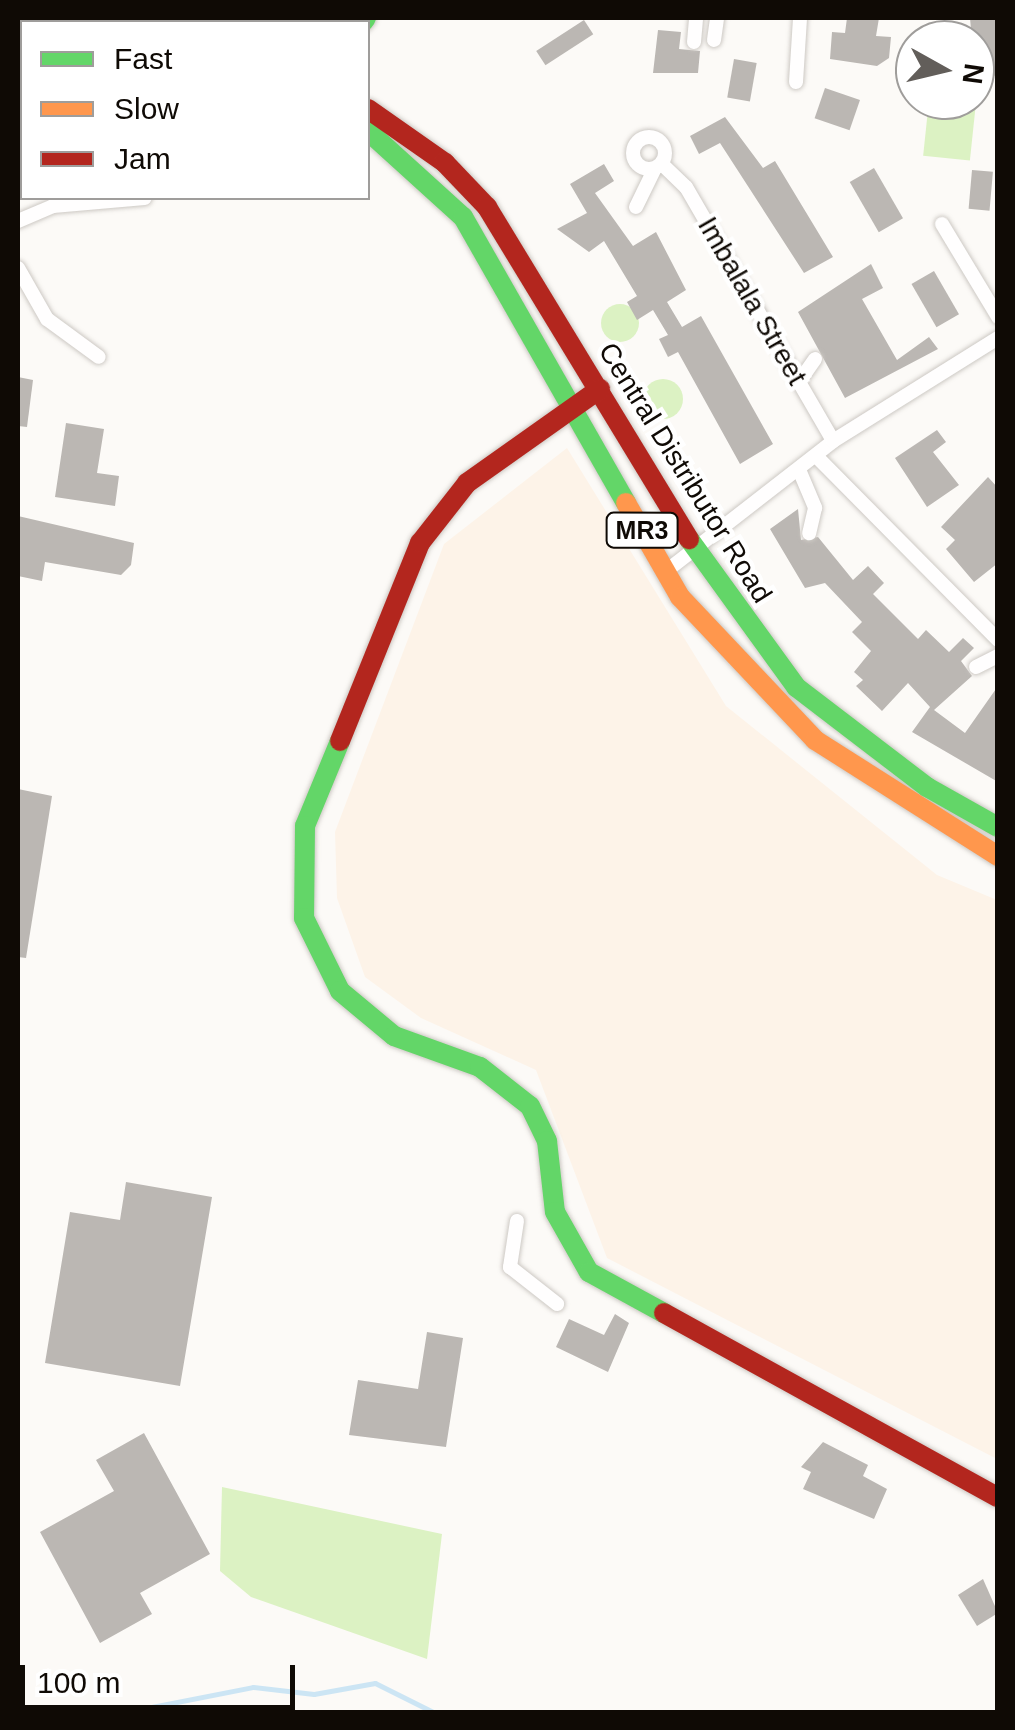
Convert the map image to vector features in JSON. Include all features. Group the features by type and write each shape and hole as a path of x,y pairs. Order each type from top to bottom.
{"main road":[{"name":"Central Distributor Road","path":"370,110 445,163 487,207 696,550 796,687 927,787 998,827"},
{"name":"Central Distributor Road","path":"370,132 426,174 463,218 665,572 724,652 815,740 998,856"},
{"path":"600,389 572,403 467,483 420,542 305,826 304,918 340,991 380,1025 480,1068 530,1106 547,1140 555,1212 588,1272 998,1497"}],"street":[{"path":"694,42 696,18"},
{"path":"714,40 717,18"},
{"path":"796,82 800,18"},
{"name":"Imbalala Street","path":"636,207 660,168 686,187 833,441"},
{"path":"18,221 53,206 121,200"},
{"path":"942,224 998,317"},
{"path":"18,268 47,319 100,357"},
{"path":"665,572 818,458 833,441 998,338"},
{"path":"799,382 814,358"},
{"path":"818,458 998,640"},
{"path":"800,472 815,508 808,533"},
{"path":"976,667 998,656"},
{"path":"517,1221 510,1267 556,1304"}],"shaded area":[{"path":"567,448 726,706 937,875 997,900 997,1459 607,1258 536,1070 421,1018 365,977 337,898 335,832 444,544"}],"green space":[{"path":"927,120 974,120 970,161 923,156"},
{"path":"620,304 633,310 639,323 633,336 620,342 607,336 601,323 607,310"},
{"path":"663,379 677,385 683,399 677,413 663,419 649,413 643,399 649,385"},
{"path":"222,1487 442,1534 427,1659 251,1597 220,1571"}],"building":[{"path":"847,18 879,18 876,36 891,37 889,58 877,66 830,59 832,32 845,33"},
{"path":"998,18 998,76 995,20 970,20"},
{"path":"584,20 593,34 545,65 536,51"},
{"path":"658,30 681,32 679,49 700,51 698,73 653,73"},
{"path":"734,59 757,63 750,101 727,97"},
{"path":"825,88 860,100 850,130 815,118"},
{"path":"725,117 763,168 775,161 833,257 804,273 720,143 699,154 690,136"},
{"path":"604,164 614,181 595,193 633,246 656,232 686,290 667,302 682,327 701,316 773,444 740,464 678,352 668,357 659,339 668,335 653,310 637,320 627,302 637,296 604,241 589,252 557,229 587,213 570,184"},
{"path":"874,168 903,218 879,232 850,182"},
{"path":"972,170 993,172 990,211 969,209"},
{"path":"871,264 883,288 862,299 897,360 929,337 938,349 845,398 798,312"},
{"path":"934,271 959,314 936,327 911,284"},
{"path":"18,377 33,380 27,427 18,426"},
{"path":"66,423 104,429 97,473 119,476 115,506 55,497"},
{"path":"937,430 946,442 933,452 959,485 927,507 895,458"},
{"path":"988,477 998,488 998,563 974,582 946,549 955,540 941,527"},
{"path":"798,509 801,540 818,537 853,580 868,566 884,583 873,594 918,639 926,630 949,652 963,638 974,648 961,661 972,676 934,710 965,733 998,686 998,782 912,732 930,707 908,683 882,711 856,686 863,680 854,672 871,651 852,632 862,622 825,583 805,588 770,529"},
{"path":"18,516 134,543 131,565 121,575 45,562 42,581 18,576"},
{"path":"18,789 52,796 26,958 18,957"},
{"path":"126,1182 212,1197 180,1386 45,1363 70,1212 120,1220"},
{"path":"615,1314 629,1323 608,1372 556,1347 569,1319 604,1335"},
{"path":"427,1332 463,1338 446,1447 349,1435 358,1380 418,1389"},
{"path":"144,1433 210,1554 140,1593 152,1614 100,1643 40,1532 114,1491 96,1460"},
{"path":"823,1442 868,1465 863,1476 887,1489 874,1519 803,1489 811,1472 801,1467"},
{"path":"983,1579 998,1613 977,1626 958,1595"}],"waterway":[{"path":"126,1712 253,1687 314,1694 375,1683 433,1712"}],"traffic: fast":[{"path":"94,18 98,20"},
{"path":"158,18 162,20"},
{"path":"370,133 463,217 626,503"},
{"path":"689,539 796,687 927,787 998,827"},
{"path":"340,741 305,826 304,918 340,991 394,1036 480,1067 530,1106 547,1141 555,1212 589,1272 664,1313"}],"traffic: slow":[{"path":"626,503 680,597 815,740 998,856"}],"traffic: jam":[{"path":"370,110 445,163 487,207 689,539"},
{"path":"340,741 420,543 467,483 600,389"},
{"path":"664,1313 998,1497"}]}
